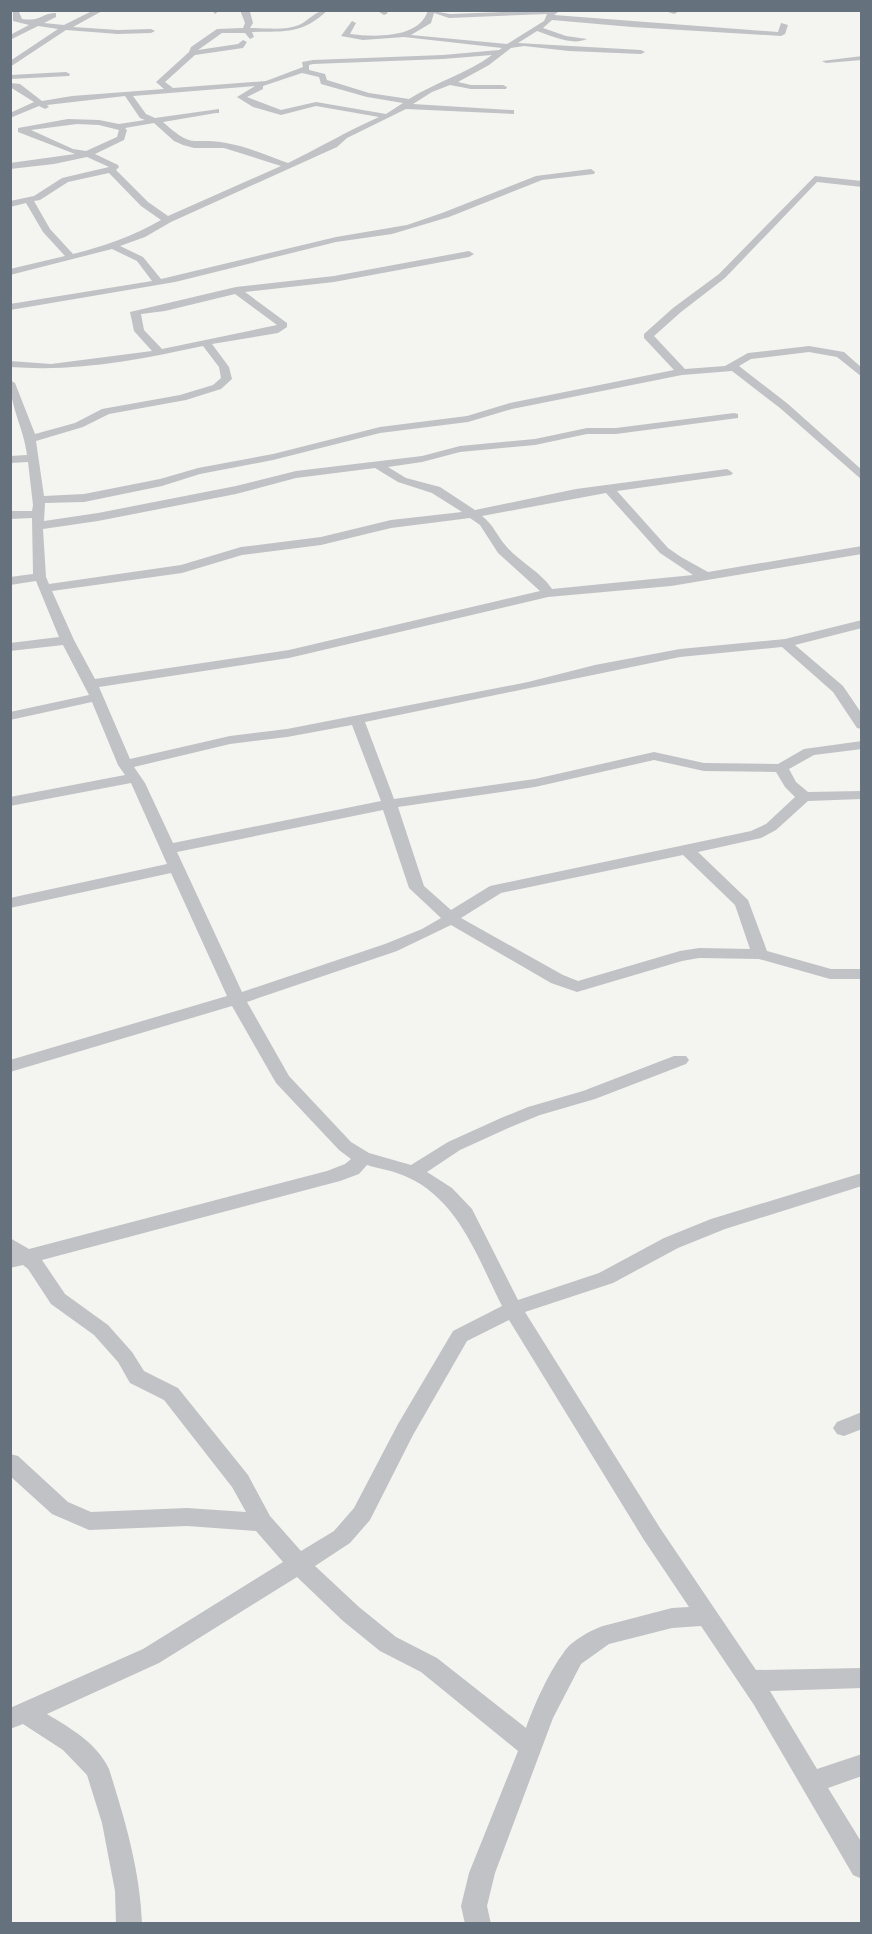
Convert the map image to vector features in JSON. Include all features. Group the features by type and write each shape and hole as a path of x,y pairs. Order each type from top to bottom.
{"street":[{"path":"193,53 240,46 247,37 246,27 249,23 246,12 243,10"},
{"path":"310,10 317,16"},
{"path":"171,90 160,82 193,53 194,49 220,30 247,37 293,29 303,27 325,10"},
{"path":"406,35 428,21 432,11 449,16 475,16 576,10"},
{"path":"665,10 674,12"},
{"path":"80,12 98,11"},
{"path":"10,65 64,28 98,11"},
{"path":"15,13 16,19 20,21 64,28 126,33 151,30"},
{"path":"555,13 632,25 781,34 784,25"},
{"path":"10,272 72,258 142,235 168,220 290,166 467,74 547,22 555,13"},
{"path":"10,38 53,15"},
{"path":"352,22 345,36 406,35 509,46 524,44 641,52"},
{"path":"347,30 423,25"},
{"path":"537,28 565,38 599,42 581,49"},
{"path":"10,45 38,45"},
{"path":"386,116 315,104 301,105 284,112 275,111 252,104 241,97 269,82 308,68 305,64 333,60 444,57 501,51"},
{"path":"433,66 444,57"},
{"path":"826,61 861,58"},
{"path":"302,70 322,76 324,81 330,84 406,104 511,112"},
{"path":"456,72 467,74"},
{"path":"10,77 66,74"},
{"path":"10,116 41,104 72,98 269,82"},
{"path":"448,82 488,89 502,87"},
{"path":"10,85 17,86 64,123"},
{"path":"129,94 130,100 143,116 186,143 194,145 208,139 290,166"},
{"path":"21,130 64,123 99,122 108,126 118,126 219,113 202,104"},
{"path":"10,166 55,162 103,150 122,138 123,130 118,126"},
{"path":"10,127 34,133 76,153 88,154 115,167 111,170 65,180 37,198 10,204"},
{"path":"111,170 153,212 168,220"},
{"path":"10,307 76,298 158,282 358,234 394,231 452,214 500,192 523,186 532,180 591,172"},
{"path":"682,372 648,336 677,310 722,276 815,179 861,184"},
{"path":"29,201 46,230 72,258"},
{"path":"112,246 140,259 158,282"},
{"path":"160,353 139,331 135,312 165,308 236,291 334,279 469,254"},
{"path":"10,364 51,367 160,353 235,336 278,330 283,325 236,291"},
{"path":"30,439 79,425 106,411 182,398 217,387 227,379 224,367 207,344"},
{"path":"10,515 38,513 90,519 236,490 296,476 347,454 380,430 468,419 510,406 682,372 728,369 748,356 809,350 840,354 860,371"},
{"path":"732,366 784,405 861,477"},
{"path":"10,383 16,412 30,439 38,513 42,583 236,998 282,1079 345,1146 363,1158 414,1172 445,1193 465,1214 513,1309 652,1534 751,1680 861,1867"},
{"path":"377,465 422,459 460,449 535,442 587,431 616,430 734,416"},
{"path":"38,513 84,498 162,482 198,471 273,457 347,454 377,465 402,480 436,490 473,514 484,523 502,550 542,584 548,593"},
{"path":"10,460 33,458"},
{"path":"10,581 42,583 182,568 241,551 321,541 391,524 473,514 576,493 728,473"},
{"path":"609,489 642,530 674,560 688,569 708,576"},
{"path":"10,716 94,691 289,654 548,593 708,576 861,550"},
{"path":"10,802 130,772 230,740 357,719 680,654 785,643 861,624"},
{"path":"10,647 67,640"},
{"path":"785,643 838,689 861,725"},
{"path":"357,719 417,888 450,918 526,963 576,987 594,984 680,956 699,953 760,954 830,974 861,974"},
{"path":"167,849 389,804 535,783 654,756 664,756 692,766 781,768 790,759 807,752 861,745"},
{"path":"781,768 790,784 804,797"},
{"path":"10,1066 73,1045 310,976 362,958 437,928 471,902 496,889 765,832 804,797 861,795"},
{"path":"688,850 742,903 760,954"},
{"path":"10,903 176,867"},
{"path":"414,1172 454,1146 507,1122 534,1111 589,1095 680,1060"},
{"path":"15,1254 162,1223 333,1176 352,1169 363,1158"},
{"path":"18,1716 151,1656 342,1537 362,1514 405,1430 460,1336 513,1309 606,1278 671,1243 718,1224 861,1179"},
{"path":"15,1254 35,1264 58,1299 100,1330 125,1358 137,1377 171,1394 240,1481 262,1522 297,1563 351,1614 388,1644 429,1665 532,1747"},
{"path":"10,1462 60,1508 89,1521 187,1516 262,1522"},
{"path":"478,1923 474,1906 482,1873 542,1716 573,1657 603,1636 672,1618 707,1616"},
{"path":"751,1680 861,1678"},
{"path":"18,1716 72,1742 97,1769 114,1823 128,1890 129,1923"},
{"path":"812,1782 861,1765"}]}
